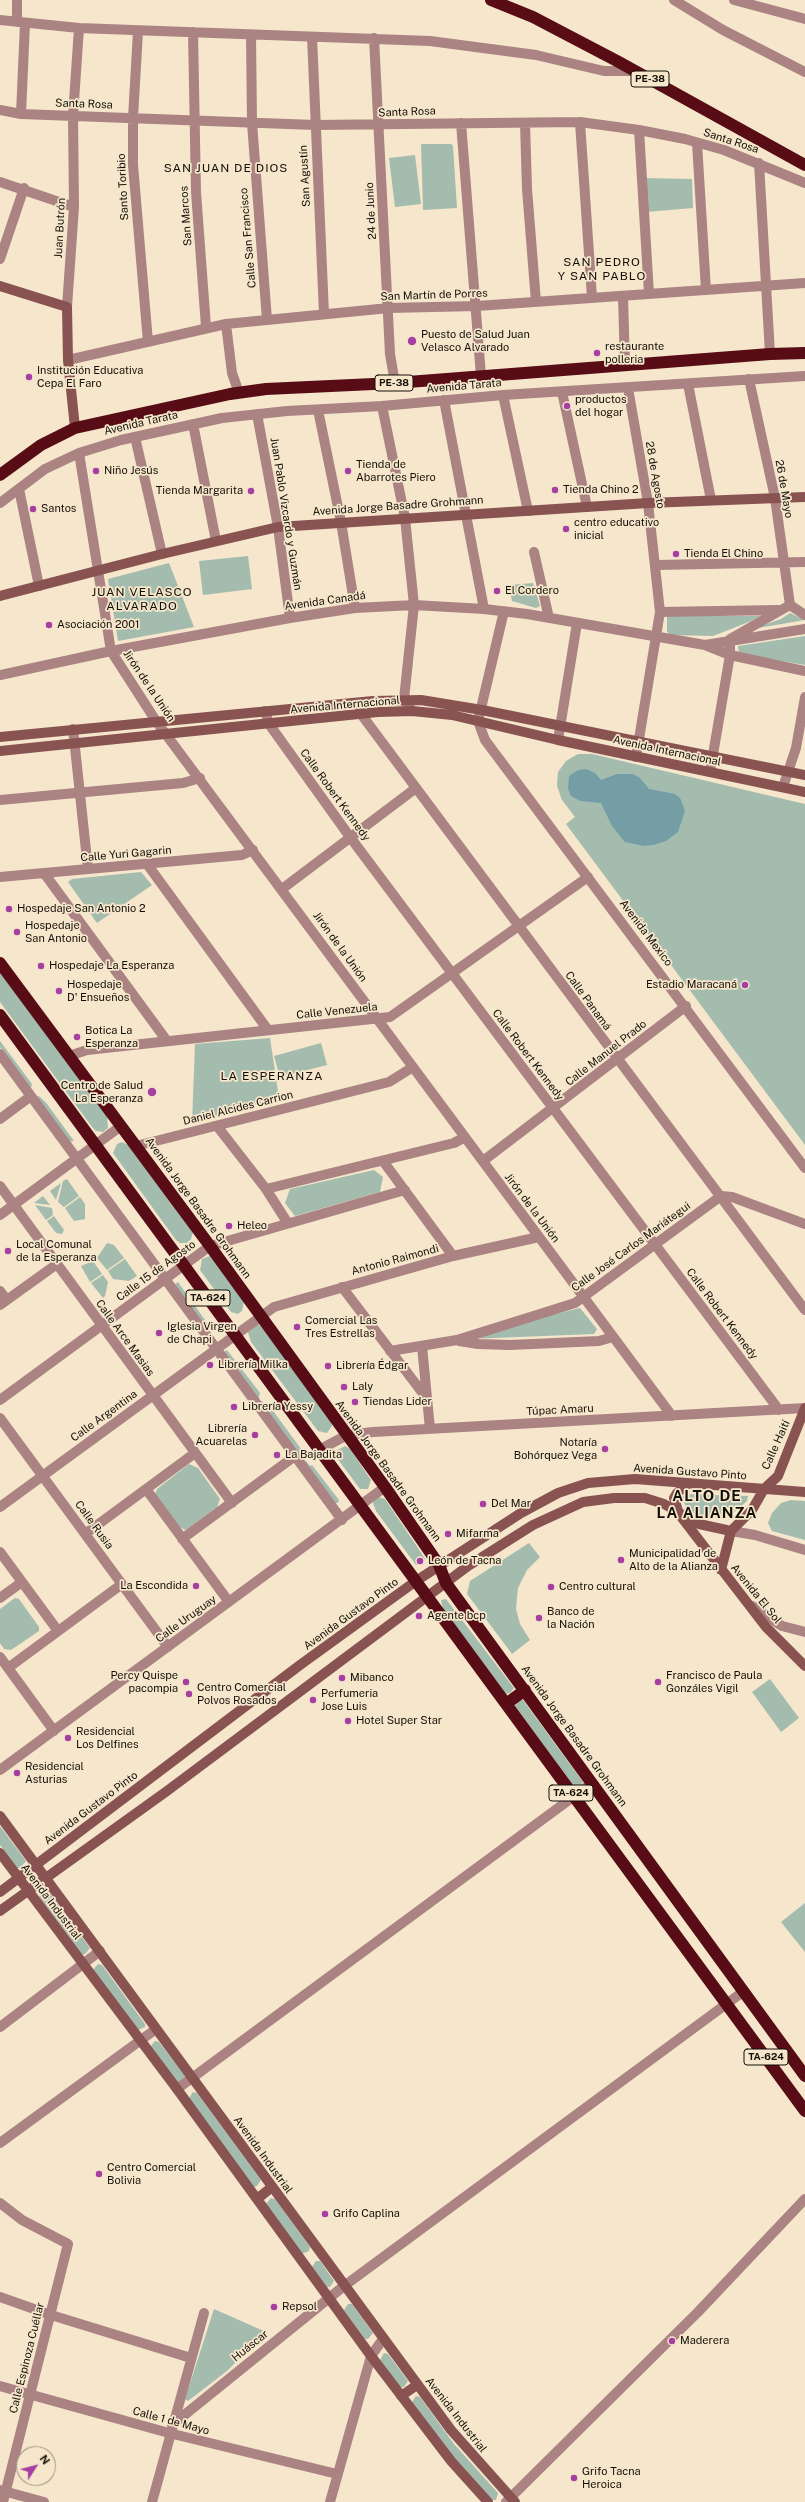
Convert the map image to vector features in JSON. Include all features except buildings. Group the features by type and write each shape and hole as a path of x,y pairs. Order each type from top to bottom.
{"highway":[{"name":"PE-38","path":"491,0 539,20 805,164"},
{"name":"Avenida Tarata","path":"0,475 41,445 75,428 197,400 239,393 395,383 770,354 805,353"},
{"name":"Avenida Jorge Basadre Grohmann","path":"0,963 210,1246 385,1487 439,1565 446,1582 805,2076"},
{"name":"TA-624","path":"0,1015 805,2111"},
{"path":"506,1704 525,1690"}],"main road":[{"path":"0,286 68,307"},
{"name":"Juan Butrón","path":"68,307 68,360 75,428"},
{"name":"Avenida Jorge Basadre Grohmann","path":"0,596 162,554 278,528 341,522 528,510 711,500 805,497"},
{"name":"Avenida Internacional","path":"0,737 156,721 404,699 482,710 560,727 805,775"},
{"name":"Avenida Internacional","path":"0,751 361,714 412,711 452,715 558,740 805,792"},
{"name":"Calle Haití","path":"731,1531 752,1510 764,1489 778,1476 805,1408"},
{"name":"Avenida Gustavo Pinto","path":"0,1892 300,1665 416,1581 439,1565 558,1493 588,1483 636,1479 805,1492"},
{"path":"679,1514 674,1498 677,1492 689,1483"},
{"path":"0,1911 47,1879 428,1597 446,1582 512,1536 583,1502 614,1498 645,1498 664,1504 679,1514 699,1524 731,1531 721,1570"},
{"name":"Avenida El Sol","path":"679,1514 721,1570 784,1648 805,1666"},
{"name":"Avenida Industrial","path":"0,1816 417,2385 462,2445 510,2501"},
{"name":"Avenida Industrial","path":"0,1853 177,2089 401,2396 451,2461 488,2502"},
{"path":"257,2199 272,2187"},
{"path":"401,2396 417,2385"}],"street":[{"path":"17,0 21,23 21,114"},
{"path":"674,0 723,30 805,72"},
{"path":"734,0 805,19"},
{"path":"0,20 79,28 138,31 430,41 536,55 604,71 635,71"},
{"name":"Juan Butrón","path":"68,307 74,207 73,116 79,28"},
{"name":"Santo Toribio","path":"138,31 133,118 137,229 148,342"},
{"name":"San Marcos","path":"192,32 193,121 206,327"},
{"name":"Calle San Francisco","path":"251,35 252,123 267,320"},
{"name":"San Agustín","path":"312,37 314,125 324,314"},
{"name":"24 de Junio","path":"374,38 389,308 390,354 395,383"},
{"name":"Santa Rosa","path":"0,110 21,114 314,125 580,122 639,130 697,143 759,163 805,183"},
{"path":"580,122 592,298"},
{"path":"460,123 477,306 481,376"},
{"path":"525,123 527,189 536,302"},
{"path":"639,130 649,294"},
{"path":"697,143 706,290"},
{"path":"759,163 770,354"},
{"path":"0,182 24,188 74,207"},
{"path":"0,259 24,188"},
{"name":"San Martín de Porres","path":"68,360 206,327 226,324 389,308 477,306 805,283"},
{"path":"623,296 625,366"},
{"path":"226,324 232,373 239,393"},
{"name":"Avenida Tarata","path":"0,503 46,469 79,453 135,437 193,424 257,414 382,406 502,395 805,376"},
{"name":"26 de Mayo","path":"749,379 775,498 783,564 786,608"},
{"path":"688,384 711,500"},
{"name":"28 de Agosto","path":"628,388 657,565 660,612 636,757"},
{"path":"562,392 586,507"},
{"path":"502,395 528,510"},
{"path":"444,400 484,609"},
{"path":"382,406 405,518 414,606 404,699 412,711"},
{"path":"318,410 341,522 355,608"},
{"name":"Juan Pablo Vizcardo y Guzmán","path":"257,414 278,528 290,618"},
{"path":"193,424 216,541"},
{"path":"135,437 162,554"},
{"name":"Jirón de la Unión","path":"79,453 111,651 156,721 200,778 672,1416"},
{"path":"18,489 39,586"},
{"path":"534,552 549,618"},
{"path":"657,565 783,564 805,562"},
{"name":"Avenida Canadá","path":"0,674 111,651 290,618 355,608 414,606 504,611 656,638 705,645"},
{"path":"660,612 786,608 805,615"},
{"path":"730,639 786,608"},
{"path":"478,721 482,710 504,611"},
{"path":"558,740 577,623"},
{"path":"705,645 730,639 805,629"},
{"path":"710,772 714,756 730,655 730,639"},
{"path":"705,645 730,655 805,671"},
{"path":"783,787 796,748 805,697"},
{"name":"Calle Panamá","path":"358,703 361,714 616,1059 721,1196 805,1310"},
{"name":"Calle Robert Kennedy","path":"265,711 269,724 350,837 779,1410"},
{"name":"Avenida Mexico","path":"478,721 485,740 686,1006 805,1168"},
{"path":"73,729 88,869"},
{"path":"0,800 184,783 200,778"},
{"path":"282,889 416,788"},
{"name":"Calle Yuri Gagarin","path":"0,877 242,855 253,850"},
{"path":"147,864 268,1030"},
{"path":"44,873 167,1041"},
{"name":"Calle Venezuela","path":"69,1056 86,1050 268,1030 378,1020 390,1017 453,974 588,877"},
{"name":"Calle Manuel Prado","path":"483,1162 554,1109 616,1059 686,1006"},
{"path":"0,1054 342,1520"},
{"name":"Daniel Alcides Carrion","path":"136,1146 389,1082 413,1067"},
{"path":"0,1119 31,1096"},
{"path":"0,1215 121,1126"},
{"path":"217,1126 266,1190 287,1222"},
{"path":"266,1190 454,1142 465,1136"},
{"path":"383,1161 454,1256"},
{"name":"Calle Arce Masias","path":"0,1186 232,1503"},
{"name":"Calle 15 de Agosto","path":"0,1400 210,1246 287,1222 406,1190"},
{"path":"721,1196 732,1197 805,1224"},
{"name":"Calle José Carlos Mariátegui","path":"390,1351 457,1340 575,1303 654,1243 721,1196"},
{"name":"Antonio Raimondi","path":"260,1316 274,1308 342,1287 454,1256 539,1237"},
{"path":"0,1291 4,1303 57,1264"},
{"path":"342,1287 428,1400"},
{"name":"Calle Argentina","path":"0,1507 260,1316"},
{"path":"457,1340 478,1344 510,1345 599,1341 613,1337"},
{"path":"422,1346 430,1429"},
{"name":"Túpac Amaru","path":"319,1450 347,1435 805,1408"},
{"name":"Calle Rusia","path":"0,1418 168,1647"},
{"path":"85,1534 195,1453"},
{"path":"182,1539 295,1456"},
{"name":"Calle Uruguay","path":"0,1770 385,1487"},
{"path":"146,1489 229,1602"},
{"path":"731,1531 755,1535 805,1550"},
{"path":"0,1552 58,1631"},
{"path":"0,1598 22,1582"},
{"path":"8,1668 122,1584"},
{"path":"747,1603 782,1626 805,1632"},
{"path":"0,1657 54,1731"},
{"path":"177,2089 592,1783"},
{"path":"0,2027 56,1987 100,1951"},
{"name":"Huáscar","path":"170,2429 344,2286 744,1991"},
{"path":"0,2143 156,2029"},
{"path":"510,2501 698,2312 805,2199"},
{"name":"Calle Espinoza Cuéllar","path":"0,2203 22,2220 68,2244 51,2315 3,2490 3,2502"},
{"path":"0,2297 51,2315 191,2358"},
{"path":"152,2502 170,2429 204,2314"},
{"path":"330,2502 371,2356 383,2339"},
{"name":"Calle 1 de Mayo","path":"0,2386 170,2429 337,2474"},
{"path":"3,2490 44,2502"}],"green space":[{"path":"421,144 451,144 453,146 457,208 423,210"},
{"path":"415,155 421,204 395,207 389,158"},
{"path":"643,178 692,179 693,208 646,212"},
{"path":"248,556 252,589 203,595 199,561"},
{"path":"169,563 194,627 118,641 108,579"},
{"path":"533,583 540,606 536,608 512,601 509,585"},
{"path":"790,613 805,620 752,629 781,619"},
{"path":"667,616 764,616 713,636 671,635 667,632"},
{"path":"805,636 805,665 739,654 738,646"},
{"name":"Estadio Maracaná","path":"578,754 592,754 805,804 805,1145 566,824 575,817 562,800 557,786 558,772 566,761"},
{"path":"141,872 152,885 97,923 68,882 72,879"},
{"path":"0,970 107,1116 108,1128 103,1132 96,1131 92,1127 0,1002"},
{"path":"270,1038 279,1098 192,1123 195,1044"},
{"path":"0,1041 32,1084 31,1088 0,1047"},
{"path":"321,1043 327,1065 280,1077 274,1056"},
{"path":"39,1096 47,1104 74,1141 69,1142 36,1097"},
{"path":"122,1142 128,1145 193,1232 191,1239 187,1243 180,1243 176,1240 113,1153 117,1144"},
{"path":"374,1170 383,1177 380,1192 295,1216 285,1203 290,1189"},
{"path":"67,1179 79,1196 64,1207 58,1202 63,1181"},
{"path":"61,1183 56,1200 50,1191"},
{"path":"43,1196 50,1205 34,1203"},
{"path":"80,1197 85,1204 85,1219 74,1221 65,1208"},
{"path":"35,1205 52,1208 53,1215 46,1220"},
{"path":"54,1216 64,1230 62,1234 56,1233 47,1221"},
{"path":"107,1243 114,1245 124,1258 107,1270 97,1258"},
{"path":"210,1256 244,1302 242,1311 238,1314 231,1312 200,1270 202,1259"},
{"path":"125,1259 137,1276 129,1281 113,1279 108,1271"},
{"path":"93,1261 102,1274 90,1282 81,1266"},
{"path":"103,1275 108,1282 105,1296 103,1298 91,1283"},
{"path":"178,1282 210,1327 207,1329 174,1285"},
{"path":"580,1308 597,1329 594,1334 468,1339 465,1336"},
{"path":"257,1325 260,1325 331,1420 332,1426 327,1433 318,1431 251,1342 248,1332"},
{"path":"227,1350 260,1393 258,1401 224,1352"},
{"path":"262,1401 265,1405 268,1404 304,1453 302,1455 305,1460 303,1461 260,1402"},
{"path":"345,1446 350,1449 371,1480 368,1489 360,1489 337,1458 336,1451"},
{"path":"306,1461 310,1466 312,1465 339,1500 338,1503 334,1503 304,1462"},
{"path":"189,1464 198,1468 220,1499 217,1507 186,1530 179,1527 155,1494 157,1489"},
{"path":"685,1494 748,1496 747,1501 737,1510 725,1517 703,1517 689,1511 681,1498"},
{"path":"378,1497 385,1499 422,1554 425,1559 422,1565 416,1565 376,1511 373,1503 374,1499"},
{"path":"791,1500 805,1501 805,1540 772,1531 768,1523 772,1513 781,1503"},
{"path":"529,1543 540,1557 527,1570 518,1588 516,1609 520,1624 530,1640 512,1654 467,1594 470,1581"},
{"path":"15,1598 19,1599 39,1627 39,1631 11,1650 4,1649 0,1643 0,1609"},
{"path":"446,1599 514,1688 510,1693 506,1694 443,1609 441,1600"},
{"path":"770,1679 799,1718 781,1732 752,1692"},
{"path":"520,1699 523,1700 583,1782 579,1788 575,1788 515,1706"},
{"path":"0,1826 26,1861 20,1868 17,1868 0,1845"},
{"path":"42,1891 48,1891 90,1948 85,1954 82,1955 39,1897"},
{"path":"805,1903 805,1952 781,1922"},
{"path":"98,1964 102,1965 145,2024 145,2027 138,2030 93,1970"},
{"path":"155,2041 159,2042 185,2076 184,2080 178,2083 150,2047"},
{"path":"193,2092 197,2093 261,2180 257,2186 254,2187 189,2098"},
{"path":"271,2198 275,2199 310,2247 309,2251 302,2254 266,2204"},
{"path":"316,2261 320,2261 334,2281 330,2287 327,2287 312,2267"},
{"path":"348,2304 352,2304 373,2333 368,2339 365,2339 344,2310"},
{"path":"214,2309 266,2332 227,2371 188,2401 185,2399"},
{"path":"384,2353 388,2354 408,2381 404,2387 400,2387 380,2360"},
{"path":"416,2396 420,2397 454,2444 498,2493 496,2500 491,2500 459,2466 412,2402"}],"water":[{"path":"586,769 595,773 601,780 617,774 633,774 640,778 649,789 675,794 680,798 685,811 678,832 666,841 653,845 644,846 625,842 612,826 601,803 580,801 571,796 568,789 569,776 578,770"}],"place":[{"name":"Puesto de Salud Juan Velasco Alvarado","path":"412,341"},
{"name":"restaurante polleria","path":"597,353"},
{"name":"Institución Educativa Cepa El Faro","path":"29,377"},
{"name":"productos del hogar","path":"567,406"},
{"name":"Niño Jesús","path":"96,471"},
{"name":"Tienda de Abarrotes Piero","path":"348,471"},
{"name":"Tienda Chino 2","path":"555,490"},
{"name":"Tienda Margarita","path":"251,491"},
{"name":"Santos","path":"33,509"},
{"name":"centro educativo inicial","path":"566,529"},
{"name":"Tienda El Chino","path":"676,554"},
{"name":"El Cordero","path":"497,591"},
{"name":"Asociación 2001","path":"49,625"},
{"name":"Hospedaje San Antonio 2","path":"9,909"},
{"name":"Hospedaje San Antonio","path":"17,932"},
{"name":"Hospedaje La Esperanza","path":"41,966"},
{"name":"Estadio Maracaná","path":"745,985"},
{"name":"Hospedaje D' Ensueños","path":"59,991"},
{"name":"Botica La Esperanza","path":"77,1037"},
{"name":"Centro de Salud La Esperanza","path":"152,1092"},
{"name":"Heleo","path":"229,1226"},
{"name":"Local Comunal de la Esperanza","path":"8,1251"},
{"name":"Comercial Las Tres Estrellas","path":"297,1327"},
{"name":"Iglesia Virgen de Chapi","path":"159,1333"},
{"name":"Librería Milka","path":"210,1365"},
{"name":"Librería Édgar","path":"328,1366"},
{"name":"Laly","path":"344,1387"},
{"name":"Tiendas Lider","path":"355,1402"},
{"name":"Librería Yessy","path":"234,1407"},
{"name":"Librería Acuarelas","path":"255,1435"},
{"name":"Notaría Bohórquez Vega","path":"605,1449"},
{"name":"La Bajadita","path":"277,1455"},
{"name":"Del Mar","path":"483,1504"},
{"name":"Mifarma","path":"448,1534"},
{"name":"Municipalidad de Alto de la Alianza","path":"621,1560"},
{"name":"León de Tacna","path":"420,1561"},
{"name":"La Escondida","path":"196,1586"},
{"name":"Centro cultural","path":"551,1587"},
{"name":"Agente bcp","path":"419,1616"},
{"name":"Banco de la Nación","path":"539,1618"},
{"name":"Mibanco","path":"342,1678"},
{"name":"Percy Quispe pacompia","path":"186,1682"},
{"name":"Francisco de Paula Gonzáles Vigil","path":"658,1682"},
{"name":"Centro Comercial Polvos Rosados","path":"189,1694"},
{"name":"Perfumeria Jose Luis","path":"313,1700"},
{"name":"Hotel Super Star","path":"348,1721"},
{"name":"Residencial Los Delfines","path":"68,1738"},
{"name":"Residencial Asturias","path":"17,1773"},
{"name":"Centro Comercial Bolivia","path":"99,2174"},
{"name":"Grifo Caplina","path":"325,2214"},
{"name":"Repsol","path":"274,2307"},
{"name":"Maderera","path":"672,2341"},
{"name":"Grifo Tacna Heroica","path":"574,2478"}],"district":[{"name":"SAN JUAN DE DIOS","path":"226,168"},
{"name":"SAN PEDRO Y SAN PABLO","path":"602,269"},
{"name":"JUAN VELASCO ALVARADO","path":"142,599"},
{"name":"LA ESPERANZA","path":"272,1076"},
{"name":"ALTO DE LA ALIANZA","path":"707,1504"}]}
